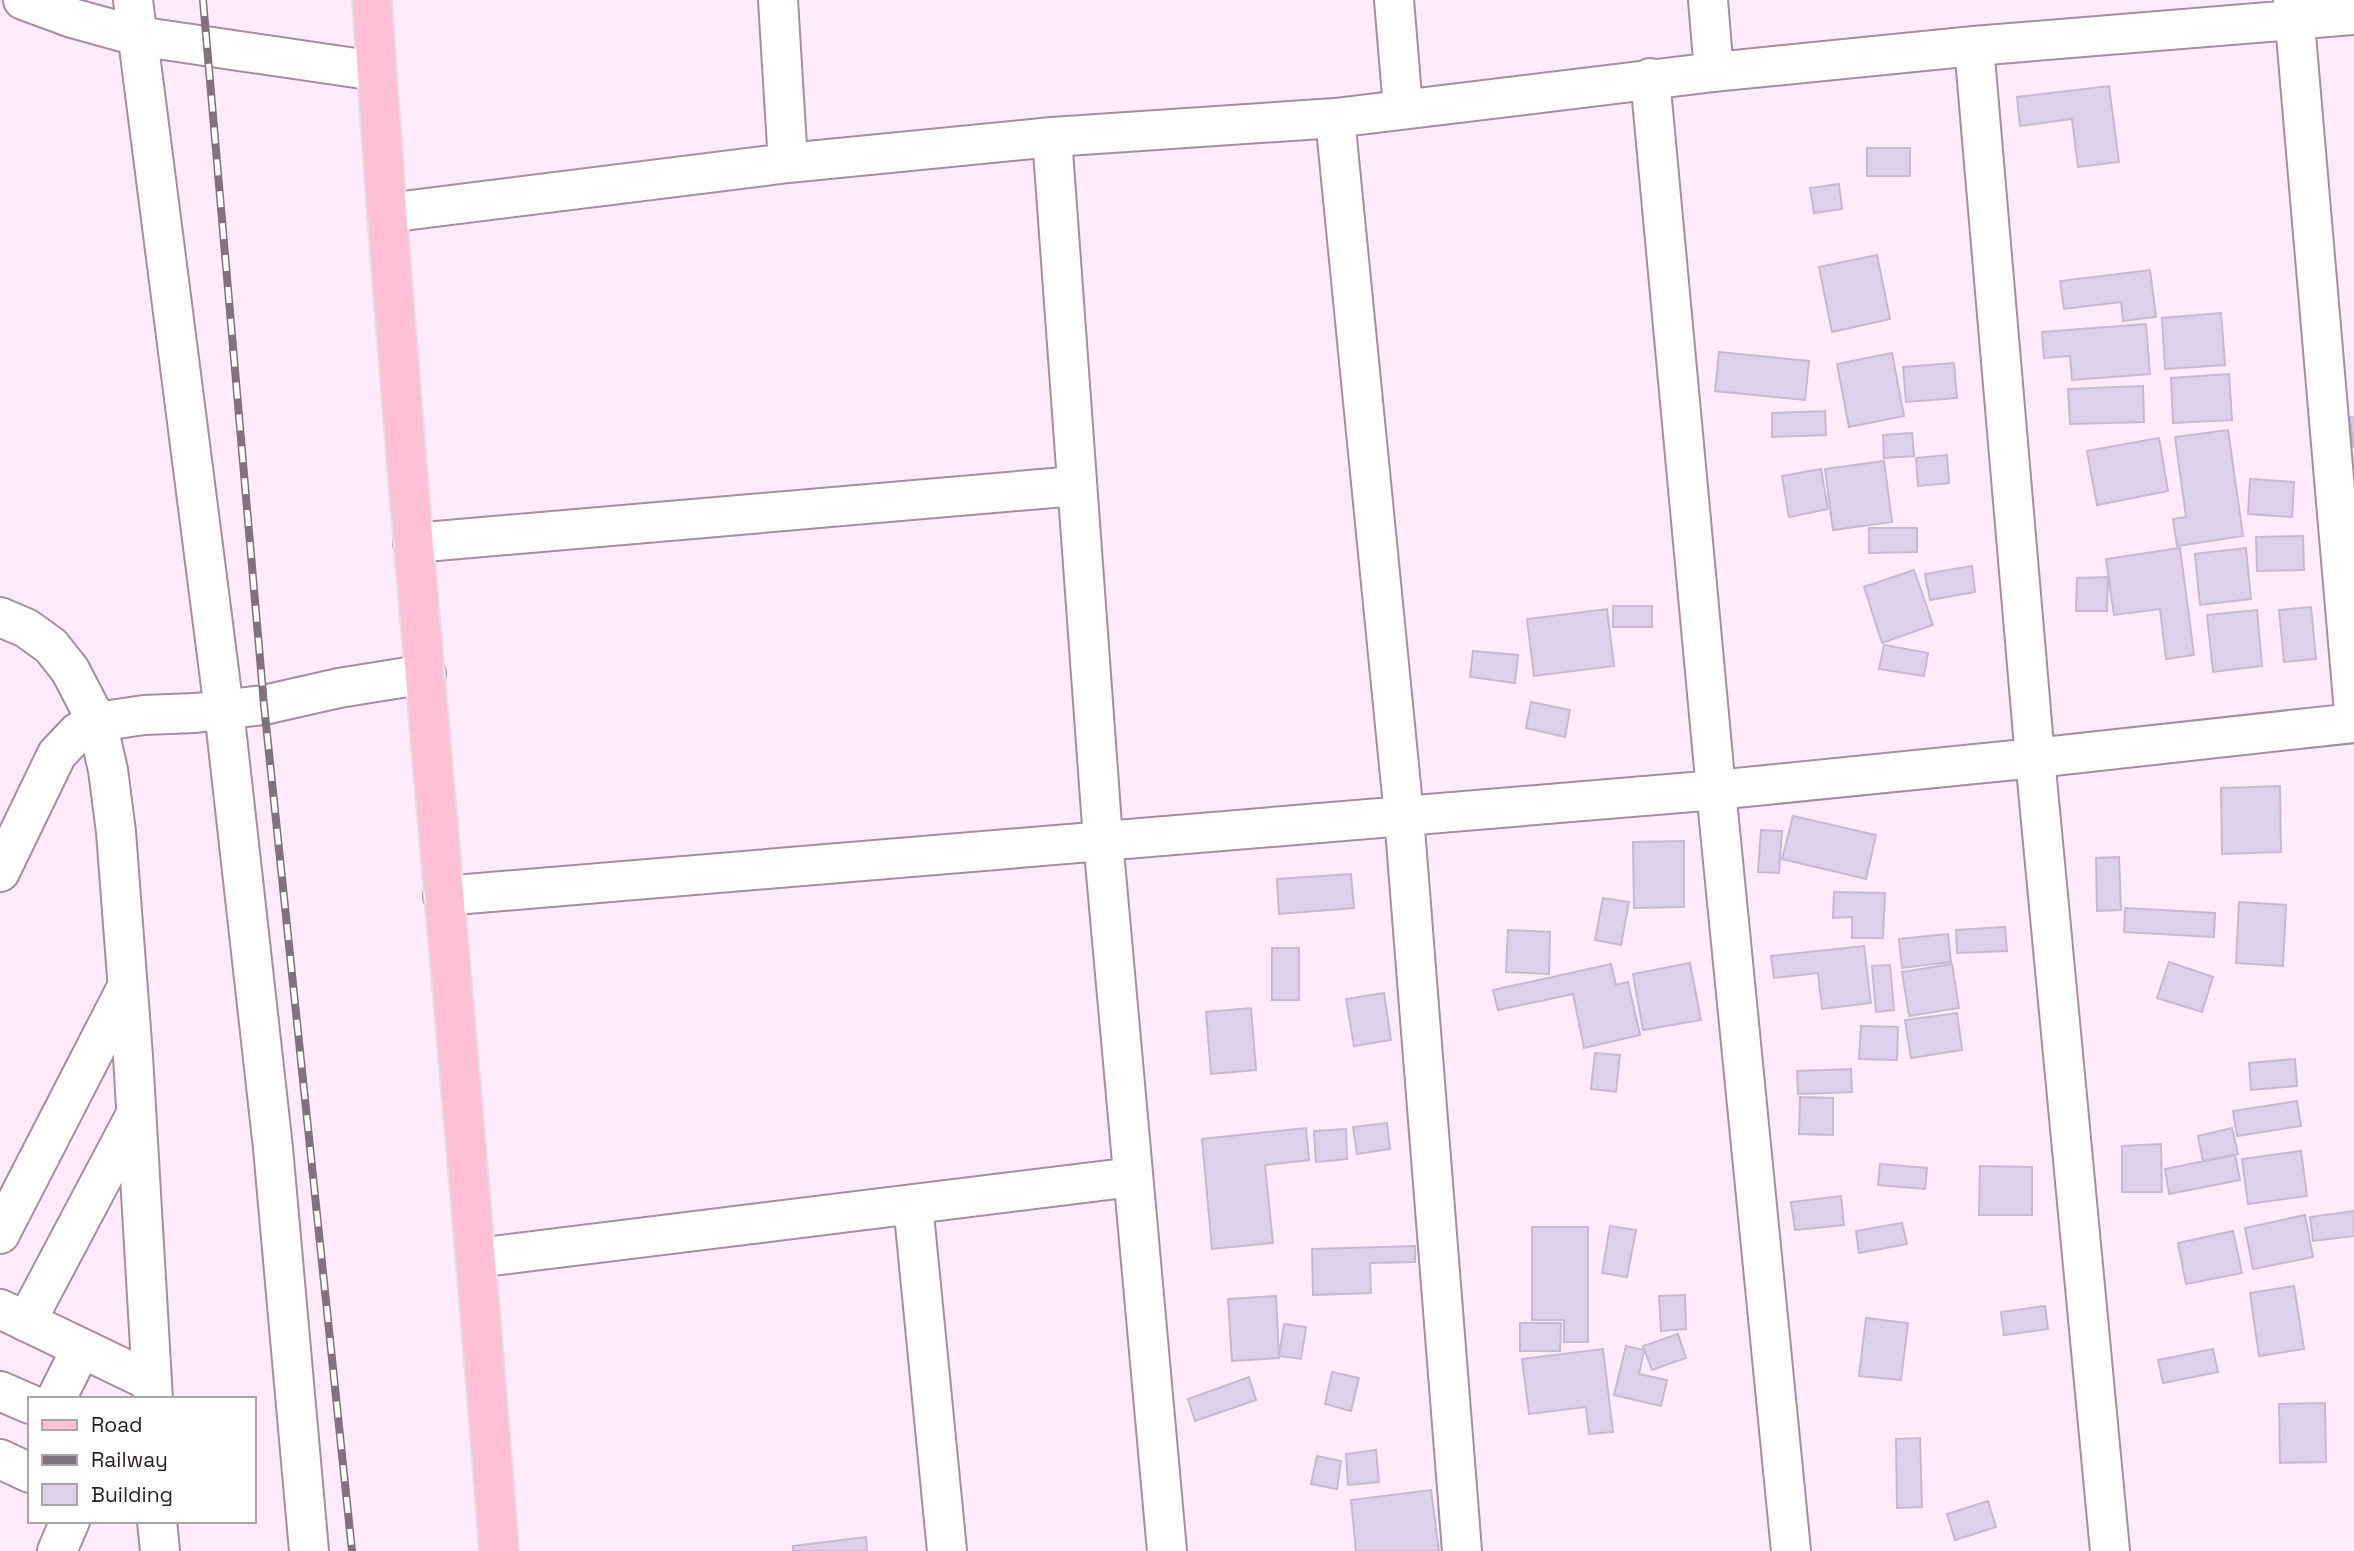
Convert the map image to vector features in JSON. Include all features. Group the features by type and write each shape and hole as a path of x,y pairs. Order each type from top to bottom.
{"main road":[{"path":"372,0 413,543 477,1258 499,1551"}],"street":[{"path":"23,0 72,18 135,18 376,71"},
{"path":"778,0 788,163"},
{"path":"1394,0 1403,108"},
{"path":"1709,0 1714,72"},
{"path":"387,213 788,163 1052,137 1335,118 1650,78 1974,46 2293,10 2354,15"},
{"path":"2293,10 2354,712"},
{"path":"135,18 224,710 273,1148 309,1551"},
{"path":"1974,46 2035,758 2110,1551"},
{"path":"1650,78 1716,790 1791,1551"},
{"path":"1335,118 1404,816 1462,1551"},
{"path":"1052,137 1103,840 1167,1551"},
{"path":"413,543 1076,486"},
{"path":"0,617 26,628 51,646 70,670 97,722 108,770 116,832 153,1391"},
{"path":"0,873 57,754 78,732 97,722 144,715 264,705 339,688 426,674"},
{"path":"443,896 1716,790 2354,723"},
{"path":"0,1234 127,987"},
{"path":"135,1116 13,1315 81,1349 153,1391"},
{"path":"477,1258 1133,1177"},
{"path":"913,1204 947,1551"},
{"path":"57,1397 81,1349"},
{"path":"0,1391 28,1404"},
{"path":"57,1551 69,1523"}],"building":[{"path":"2109,86 2119,162 2078,167 2072,119 2020,126 2017,97"},
{"path":"1867,148 1910,148 1910,176 1867,176"},
{"path":"1839,184 1842,209 1814,213 1810,188"},
{"path":"1877,255 1890,319 1832,332 1819,267"},
{"path":"2150,270 2156,317 2123,321 2121,302 2064,309 2060,281"},
{"path":"2221,313 2225,365 2165,369 2162,318"},
{"path":"2146,324 2150,374 2072,380 2070,356 2044,358 2042,332"},
{"path":"1719,352 1809,361 1805,400 1715,391"},
{"path":"1892,353 1904,416 1849,427 1837,364"},
{"path":"1954,363 1957,398 1906,402 1903,367"},
{"path":"2229,374 2232,420 2173,423 2171,378"},
{"path":"2143,386 2144,422 2070,424 2068,389"},
{"path":"1825,411 1826,435 1772,437 1772,413"},
{"path":"2350,417 2354,417 2354,447 2353,447"},
{"path":"2228,430 2243,536 2177,546 2173,519 2186,517 2175,437"},
{"path":"1912,433 1914,456 1884,458 1883,435"},
{"path":"2159,438 2168,491 2097,505 2087,451"},
{"path":"1947,455 1949,483 1918,486 1916,458"},
{"path":"1884,461 1892,522 1833,530 1825,469"},
{"path":"1821,469 1828,509 1789,517 1782,476"},
{"path":"2250,479 2294,482 2292,517 2248,514"},
{"path":"1869,528 1917,528 1917,552 1869,553"},
{"path":"2303,536 2304,570 2257,571 2256,537"},
{"path":"2180,548 2194,655 2166,659 2160,609 2114,615 2106,559"},
{"path":"2246,548 2251,599 2200,605 2195,554"},
{"path":"1972,566 1975,592 1930,600 1925,574"},
{"path":"1914,570 1933,625 1882,643 1864,587"},
{"path":"2108,577 2107,611 2076,611 2077,578"},
{"path":"1613,606 1652,606 1652,627 1613,627"},
{"path":"2311,607 2316,659 2284,662 2279,610"},
{"path":"1607,609 1614,666 1534,676 1527,619"},
{"path":"2257,610 2262,666 2213,672 2207,615"},
{"path":"1884,645 1928,653 1924,676 1879,669"},
{"path":"1473,651 1518,655 1515,683 1470,677"},
{"path":"1531,702 1570,710 1565,737 1526,728"},
{"path":"2280,786 2281,852 2222,854 2221,788"},
{"path":"1793,816 1876,835 1866,879 1782,859"},
{"path":"1761,830 1782,831 1779,873 1758,872"},
{"path":"1684,841 1684,907 1634,908 1633,842"},
{"path":"2119,857 2121,910 2097,911 2096,858"},
{"path":"1351,874 1354,908 1279,914 1277,879"},
{"path":"1834,892 1885,893 1883,938 1852,938 1852,917 1833,918"},
{"path":"1603,898 1629,902 1621,945 1595,940"},
{"path":"2239,902 2286,905 2283,966 2236,963"},
{"path":"2125,908 2215,913 2214,937 2124,932"},
{"path":"2005,927 2007,951 1957,953 1956,930"},
{"path":"1508,930 1550,932 1549,974 1506,972"},
{"path":"1948,934 1951,962 1902,968 1899,939"},
{"path":"1864,946 1871,1003 1822,1009 1818,973 1774,978 1771,956"},
{"path":"1272,948 1299,948 1299,1000 1272,1000"},
{"path":"2169,962 2213,977 2202,1012 2157,998"},
{"path":"1690,963 1701,1020 1643,1030 1633,974"},
{"path":"1611,964 1616,985 1628,982 1640,1035 1584,1048 1573,994 1498,1010 1493,990"},
{"path":"1952,964 1959,1008 1909,1016 1902,972"},
{"path":"1890,965 1894,1010 1876,1012 1872,966"},
{"path":"1384,993 1391,1040 1354,1046 1346,999"},
{"path":"1251,1008 1256,1070 1211,1074 1206,1012"},
{"path":"1957,1013 1962,1050 1911,1058 1905,1020"},
{"path":"1861,1026 1898,1027 1897,1060 1859,1059"},
{"path":"1595,1053 1620,1055 1616,1092 1591,1089"},
{"path":"2295,1059 2297,1086 2251,1090 2249,1063"},
{"path":"1851,1069 1852,1092 1798,1094 1797,1071"},
{"path":"1800,1097 1833,1098 1833,1135 1799,1134"},
{"path":"2297,1101 2301,1126 2237,1136 2233,1111"},
{"path":"1387,1123 1390,1149 1357,1154 1353,1127"},
{"path":"1306,1128 1309,1160 1265,1165 1273,1243 1212,1249 1202,1139"},
{"path":"2232,1128 2238,1154 2203,1161 2198,1136"},
{"path":"1346,1129 1347,1159 1316,1162 1314,1131"},
{"path":"2161,1144 2162,1192 2122,1192 2122,1146"},
{"path":"2301,1151 2307,1196 2248,1204 2242,1159"},
{"path":"2235,1155 2240,1180 2169,1194 2165,1169"},
{"path":"1880,1164 1927,1168 1925,1189 1878,1185"},
{"path":"1980,1166 2032,1167 2032,1215 1979,1215"},
{"path":"1841,1196 1844,1225 1795,1230 1791,1202"},
{"path":"2354,1211 2354,1236 2313,1241 2310,1217"},
{"path":"2305,1215 2313,1257 2253,1269 2245,1228"},
{"path":"1902,1223 1907,1244 1859,1253 1856,1231"},
{"path":"1610,1226 1636,1230 1627,1277 1602,1273"},
{"path":"1532,1227 1588,1227 1588,1342 1564,1342 1564,1320 1532,1320"},
{"path":"2233,1231 2242,1273 2186,1284 2178,1243"},
{"path":"1415,1246 1415,1262 1370,1263 1371,1293 1313,1295 1312,1249"},
{"path":"2294,1286 2304,1349 2259,1356 2250,1293"},
{"path":"1685,1295 1686,1329 1661,1331 1659,1296"},
{"path":"1276,1296 1279,1358 1232,1361 1228,1299"},
{"path":"2045,1306 2048,1329 2004,1335 2001,1312"},
{"path":"1866,1318 1908,1323 1901,1380 1859,1376"},
{"path":"1520,1323 1561,1323 1560,1351 1520,1351"},
{"path":"1284,1324 1306,1327 1301,1359 1279,1356"},
{"path":"1678,1334 1686,1358 1652,1370 1643,1346"},
{"path":"1626,1346 1644,1350 1639,1374 1667,1380 1661,1406 1614,1395"},
{"path":"1603,1349 1613,1432 1589,1434 1586,1407 1529,1414 1522,1359"},
{"path":"2213,1349 2218,1372 2163,1383 2158,1360"},
{"path":"1332,1372 1359,1378 1351,1411 1325,1404"},
{"path":"1249,1377 1256,1400 1195,1421 1188,1399"},
{"path":"2325,1403 2326,1462 2280,1463 2279,1404"},
{"path":"1920,1438 1922,1507 1897,1508 1896,1439"},
{"path":"1376,1450 1379,1482 1348,1485 1346,1454"},
{"path":"1317,1456 1341,1461 1337,1489 1311,1484"},
{"path":"1431,1490 1439,1551 1356,1551 1351,1500"},
{"path":"1988,1501 1996,1527 1955,1540 1947,1514"},
{"path":"866,1537 867,1551 793,1551 793,1546"}],"railway":[{"path":"203,0 264,705 352,1551"}]}
